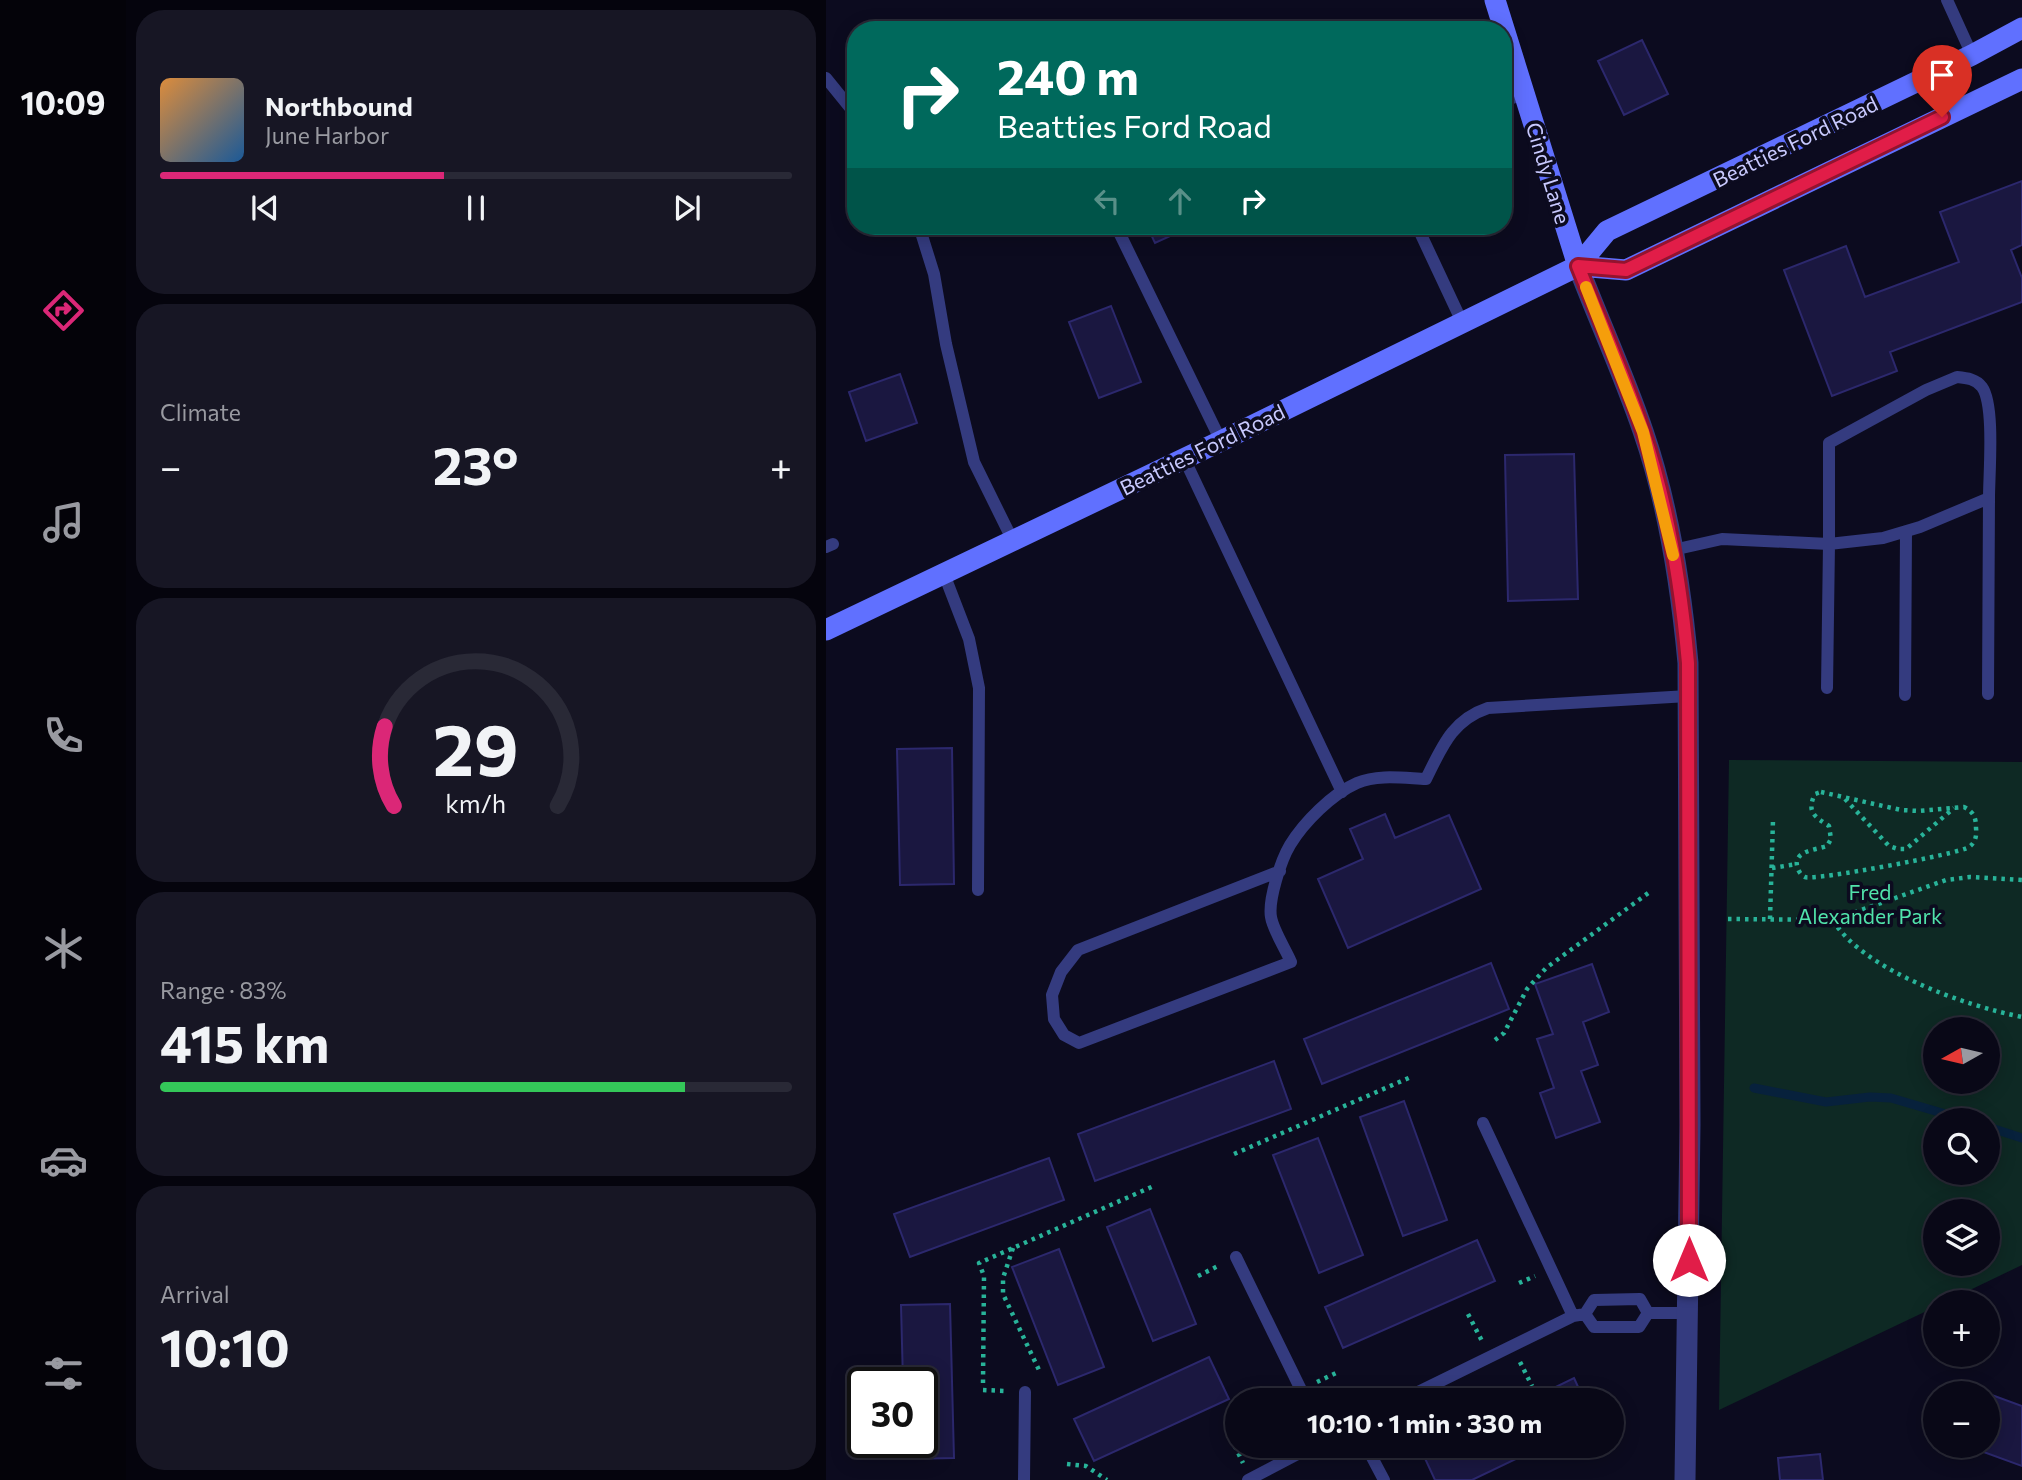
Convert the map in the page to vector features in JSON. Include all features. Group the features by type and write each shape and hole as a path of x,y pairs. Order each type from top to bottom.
{"main road":[{"name":"Cindy Lane","path":"1495,0 1501,21"},
{"name":"Beatties Ford Road","path":"826,630 1578,266 1607,232 1972,55 2022,28"},
{"name":"Cindy Lane","path":"1512,55 1578,266"},
{"name":"Beatties Ford Road","path":"1578,266 1626,270 2022,79"}],"street":[{"path":"1578,266 1643,432 1673,550 1688,663 1690,1125 1685,1480"}],"lane":[{"path":"1947,0 1972,55"},
{"path":"826,78 847,104"},
{"path":"1512,98 1524,94"},
{"path":"922,235 934,274 946,344 974,462 1013,541"},
{"path":"1120,235 1221,441"},
{"path":"1421,235 1462,322"},
{"path":"1827,688 1829,443 1926,390 1957,377 1970,378 1982,386 1990,404 1987,694"},
{"path":"1184,458 1342,792"},
{"path":"1673,550 1723,539 1829,544 1883,538 1989,498"},
{"path":"1905,695 1906,531"},
{"path":"944,574 969,639 977,673 978,890"},
{"path":"1280,871 1078,950 1060,972 1052,995 1054,1018 1064,1035 1079,1043 1291,961 1271,918 1273,890 1280,871 1289,846 1311,819 1342,792 1358,783 1381,777 1426,779 1452,730 1472,713 1488,708 1688,696"},
{"path":"1483,1123 1579,1315 1594,1327 1639,1327 1647,1313"},
{"path":"1236,1258 1300,1388"},
{"path":"1427,1388 1579,1315 1594,1300 1640,1299 1647,1313"},
{"path":"1647,1313 1688,1314"},
{"path":"1024,1480 1025,1392"},
{"path":"1248,1480 1290,1458"},
{"path":"1372,1458 1384,1480"},
{"path":"1273,1467 1280,1480"}],"path":[{"path":"1821,792 1844,799 1901,810 1964,807 1971,810 1975,817 1975,840 1963,850 1815,879 1804,877 1798,872 1799,857 1805,851 1827,846 1832,832 1829,826 1814,817 1810,803 1815,794 1821,792"},
{"path":"1844,799 1889,846 1898,849 1906,849 1913,844 1929,827 1955,808"},
{"path":"1770,919 1773,820"},
{"path":"1772,867 1797,864"},
{"path":"1728,919 1833,920 1946,880 1970,877 2022,880"},
{"path":"1495,1040 1504,1032 1527,989 1546,968 1651,891"},
{"path":"1833,920 1849,943 1894,971 1947,995 2022,1017"},
{"path":"1234,1154 1411,1077"},
{"path":"983,1383 984,1276 979,1263 1156,1185"},
{"path":"1013,1248 1003,1279 1003,1294 1039,1370"},
{"path":"1468,1314 1490,1357"},
{"path":"1067,1464 1086,1466 1107,1480"}],"green space":[{"name":"Fred Alexander Park","path":"1729,760 2022,762 2022,1265 2000,1276 2000,1199 1923,1199 1923,1276 1999,1276 1970,1290 1923,1290 1923,1313 1719,1410"}],"building":[{"path":"1642,40 1668,94 1624,115 1598,61"},
{"path":"2022,181 2022,245 2011,250 2022,278 2022,302 1890,352 1897,371 1832,396 1784,270 1846,246 1865,297 1959,262 1940,212"},
{"path":"1151,235 1172,235 1155,243"},
{"path":"1111,306 1141,382 1099,398 1069,322"},
{"path":"900,374 917,423 866,441 849,392"},
{"path":"1574,454 1578,599 1508,601 1505,455"},
{"path":"952,748 954,884 900,885 897,749"},
{"path":"1385,814 1395,838 1449,815 1481,889 1348,948 1318,879 1363,859 1350,829"},
{"path":"1491,963 1509,1009 1322,1084 1304,1039"},
{"path":"1592,964 1609,1012 1583,1022 1598,1065 1581,1071 1600,1122 1556,1138 1540,1093 1554,1088 1537,1039 1553,1034 1535,984"},
{"path":"1274,1061 1291,1109 1095,1181 1078,1134"},
{"path":"1404,1101 1447,1220 1403,1236 1360,1117"},
{"path":"1318,1138 1363,1255 1319,1273 1273,1155"},
{"path":"1049,1158 1064,1200 910,1257 894,1214"},
{"path":"1150,1209 1196,1324 1153,1341 1107,1227"},
{"path":"1477,1240 1495,1281 1343,1348 1325,1307"},
{"path":"1059,1249 1104,1367 1058,1385 1012,1267"},
{"path":"950,1304 954,1458 905,1459 938,1458 938,1367 903,1367 901,1305"},
{"path":"1209,1357 1225,1391 1225,1401 1094,1461 1074,1419"},
{"path":"1574,1378 1579,1388 1554,1388"},
{"path":"2000,1398 2022,1406 2022,1466 2000,1458"},
{"path":"1820,1454 1823,1480 1780,1480 1778,1458"},
{"path":"1425,1458 1518,1458 1472,1480 1435,1480"}],"waterway":[{"path":"1754,1088 1826,1102 1870,1097 1891,1098 1925,1108"},
{"path":"2000,1131 2022,1138"}],"slow traffic":[{"path":"1586,287 1643,432 1669,529 1673,555"}],"route":[{"path":"1689,1260 1688,663 1684,618 1669,529 1643,432 1578,266 1626,270 1942,117"}]}
